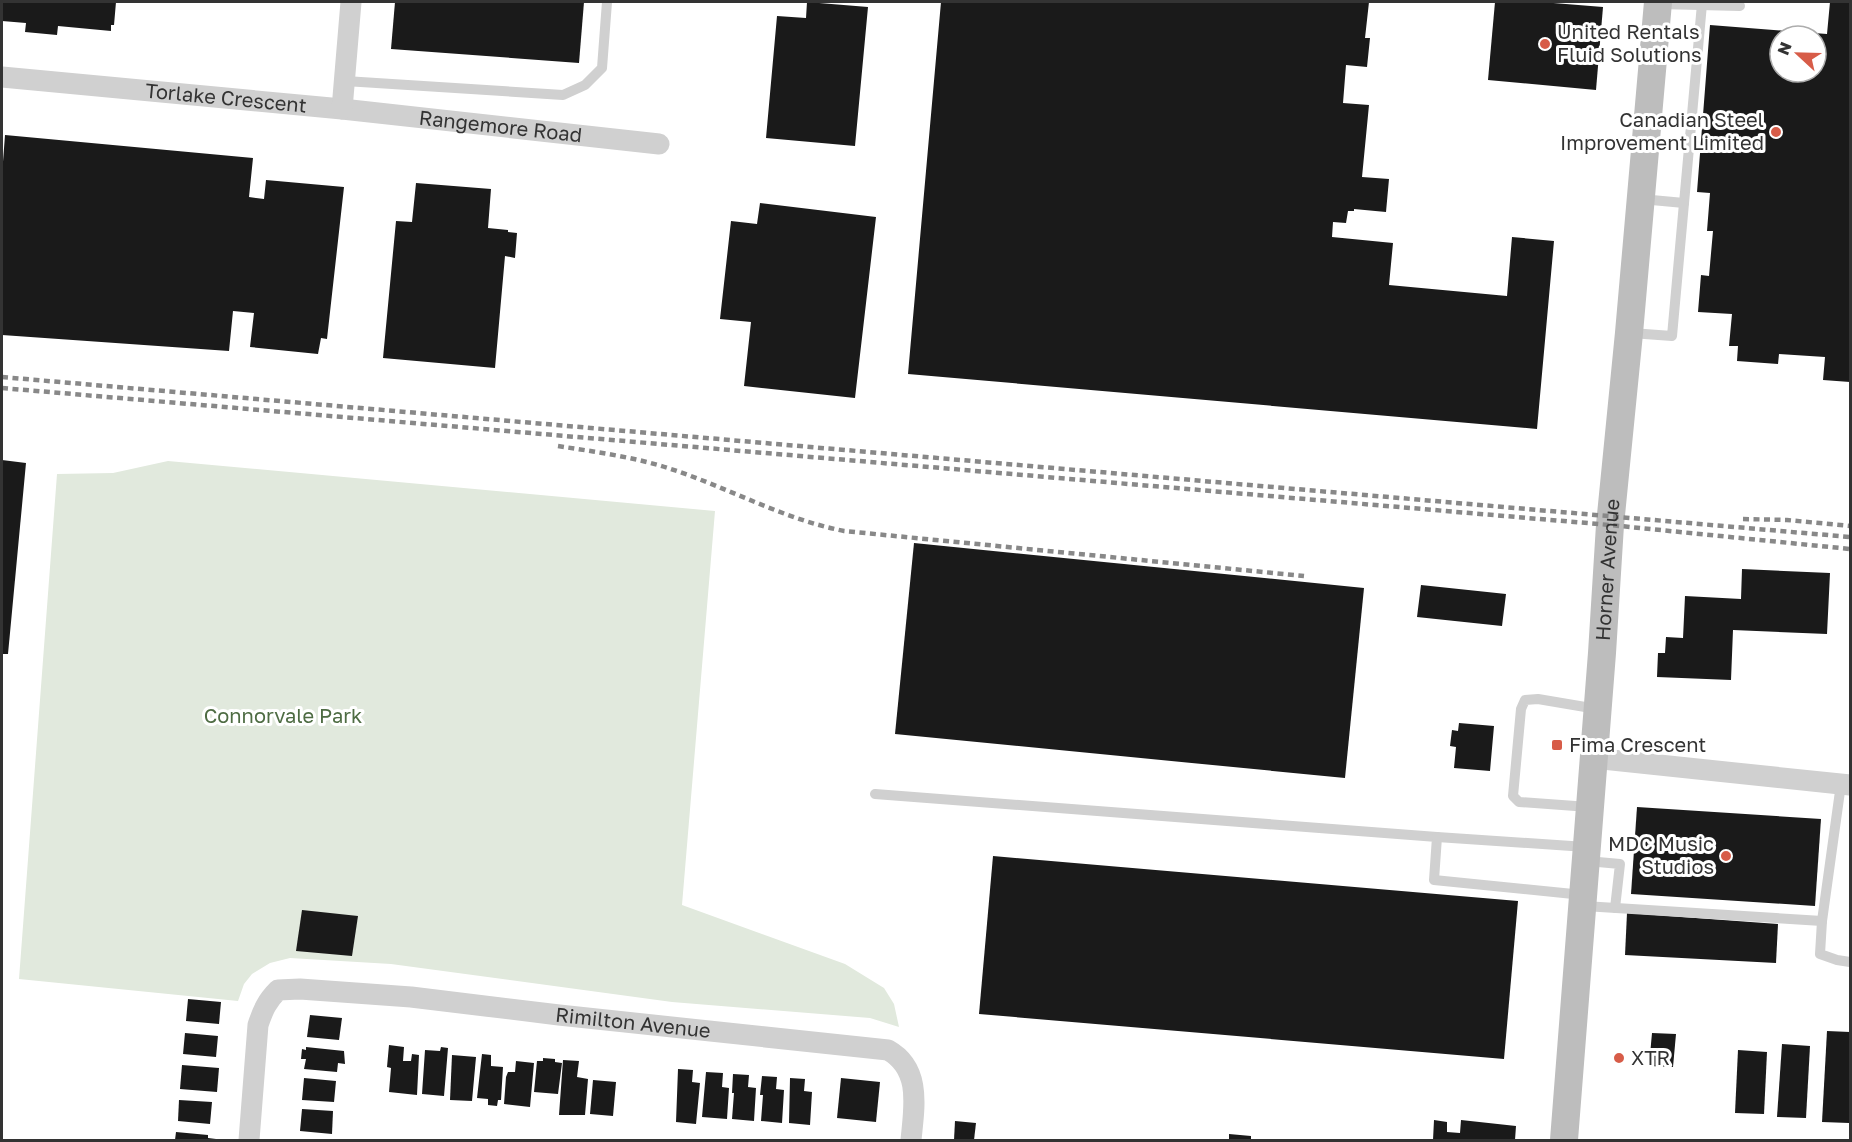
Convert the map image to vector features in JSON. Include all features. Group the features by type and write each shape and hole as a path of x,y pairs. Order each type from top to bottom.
{"main road":[{"name":"Horner Avenue","path":"1564,1140 1598,710 1610,525 1658,3"}],"street":[{"path":"342,109 351,2"},
{"name":"Torlake Crescent","path":"2,77 342,109"},
{"name":"Rangemore Road","path":"342,109 659,144"},
{"path":"1593,758 1846,784"},
{"name":"Rimilton Avenue","path":"249,1140 258,1025 267,1002 278,990 300,989 411,997 888,1050 907,1066 914,1086 911,1140"}],"lane":[{"path":"345,81 563,95 585,85 602,68 608,2"},
{"path":"1658,3 1740,6"},
{"path":"1629,333 1672,336 1702,4"},
{"path":"1641,199 1684,203"},
{"path":"1590,807 1519,802 1514,796 1521,709 1525,700 1538,699 1598,710"},
{"path":"1846,784 1822,921 1820,954 1851,962"},
{"path":"875,794 1437,837 1586,854 1620,864 1615,908"},
{"path":"1437,837 1434,880 1583,901 1615,908 1822,921"}],"green space":[{"name":"Connorvale Park","path":"168,461 715,511 682,905 845,964 884,988 894,1004 899,1027 870,1018 672,1002 391,964 290,958 270,963 252,974 244,984 238,1001 19,979 57,474 113,473"}],"building":[{"path":"2,2 116,2 114,25 111,25 111,31 58,26 57,35 25,32 26,23 2,21"},
{"path":"395,2 584,2 579,63 391,49"},
{"path":"807,2 868,7 855,146 766,138 777,16 806,18"},
{"path":"941,2 1369,2 1365,38 1370,38 1367,67 1346,65 1343,103 1369,105 1362,177 1389,179 1386,212 1354,209 1354,211 1348,211 1346,223 1333,222 1332,237 1393,243 1389,285 1507,296 1512,237 1554,241 1537,429 908,374"},
{"name":"United Rentals Fluid Solutions","path":"1495,2 1541,2 1603,7 1596,90 1488,80"},
{"name":"Canadian Steel Improvement Limited","path":"1830,2 1850,2 1850,382 1823,380 1825,357 1779,354 1778,364 1737,361 1738,346 1729,346 1732,314 1698,312 1701,275 1709,276 1713,231 1707,231 1710,193 1697,192 1710,25 1768,29 1768,84 1828,84"},
{"path":"5,135 253,158 249,197 264,199 266,180 344,187 327,339 321,338 318,354 250,347 254,313 233,311 229,351 2,335 2,175"},
{"path":"416,183 491,189 488,228 517,233 515,258 505,256 495,368 383,358 396,221 412,222"},
{"path":"760,203 876,217 855,398 744,386 751,322 720,319 731,221 757,224"},
{"path":"2,460 26,463 8,654 2,654"},
{"path":"914,543 1364,588 1345,778 895,734"},
{"path":"1742,569 1830,573 1827,634 1733,630 1731,680 1657,677 1658,653 1665,653 1666,637 1683,638 1685,596 1741,599"},
{"path":"1421,585 1506,594 1502,626 1417,617"},
{"path":"1459,723 1494,726 1490,771 1454,768 1456,747 1450,746 1452,730 1458,731"},
{"name":"MDC Music Studios","path":"1637,807 1821,819 1815,906 1631,894"},
{"path":"993,856 1518,901 1504,1059 979,1014"},
{"path":"302,910 358,916 352,956 296,951"},
{"path":"1627,913 1778,924 1776,963 1625,955"},
{"path":"188,999 221,1002 219,1024 186,1021"},
{"path":"310,1015 342,1018 339,1040 307,1037"},
{"path":"1827,1031 1850,1032 1849,1123 1822,1122"},
{"path":"185,1033 218,1036 216,1057 183,1054"},
{"path":"1652,1033 1676,1034 1673,1067 1649,1066"},
{"path":"1782,1044 1810,1046 1806,1118 1777,1117"},
{"path":"389,1045 404,1047 403,1061 411,1061 412,1054 419,1055 417,1095 389,1092 391,1068 387,1067"},
{"path":"306,1047 344,1051 345,1064 338,1063 337,1072 304,1069 306,1059 301,1059 302,1049 306,1050"},
{"path":"441,1047 448,1048 444,1096 422,1094 425,1050 440,1051"},
{"path":"1738,1050 1767,1052 1764,1114 1735,1113"},
{"path":"482,1054 491,1055 491,1066 503,1067 501,1100 498,1100 497,1106 488,1105 488,1099 477,1098"},
{"path":"452,1055 476,1057 472,1101 450,1100"},
{"path":"543,1058 555,1059 555,1062 562,1063 558,1094 534,1092 537,1061 543,1061"},
{"path":"563,1060 579,1061 577,1077 588,1079 585,1115 559,1115"},
{"path":"516,1061 534,1063 530,1107 504,1104 506,1077 508,1072 515,1072"},
{"path":"182,1065 219,1068 217,1092 180,1089"},
{"path":"678,1069 693,1070 692,1082 700,1083 696,1124 676,1122"},
{"path":"706,1072 723,1073 722,1087 729,1088 727,1119 702,1117"},
{"path":"733,1074 749,1075 748,1087 756,1088 754,1121 732,1119"},
{"path":"762,1076 777,1077 776,1089 784,1090 782,1123 761,1121"},
{"path":"304,1078 336,1081 334,1102 302,1100"},
{"path":"790,1078 805,1079 804,1091 812,1092 810,1125 789,1123"},
{"path":"841,1078 880,1082 876,1122 837,1118"},
{"path":"593,1080 616,1082 613,1116 590,1114"},
{"path":"179,1100 212,1102 210,1124 178,1121"},
{"path":"302,1109 333,1111 332,1134 300,1131"},
{"path":"1434,1120 1447,1122 1447,1132 1460,1133 1461,1120 1516,1126 1515,1140 1433,1140"},
{"path":"955,1121 976,1123 974,1140 954,1140"},
{"path":"176,1132 208,1135 208,1138 216,1140 175,1140"},
{"path":"1229,1134 1251,1136 1251,1140 1229,1140"}],"railway":[{"path":"2,377 1850,537"},
{"path":"2,388 1610,525 1850,549"},
{"path":"558,446 644,461 693,477 799,519 844,531 1304,576"},
{"path":"1743,519 1787,520 1850,526"}],"place":[{"name":"United Rentals Fluid Solutions","path":"1545,44"},
{"name":"Canadian Steel Improvement Limited","path":"1776,132"},
{"name":"Fima Crescent","path":"1557,745"},
{"name":"MDC Music Studios","path":"1726,856"},
{"name":"XTR","path":"1619,1058"}]}
